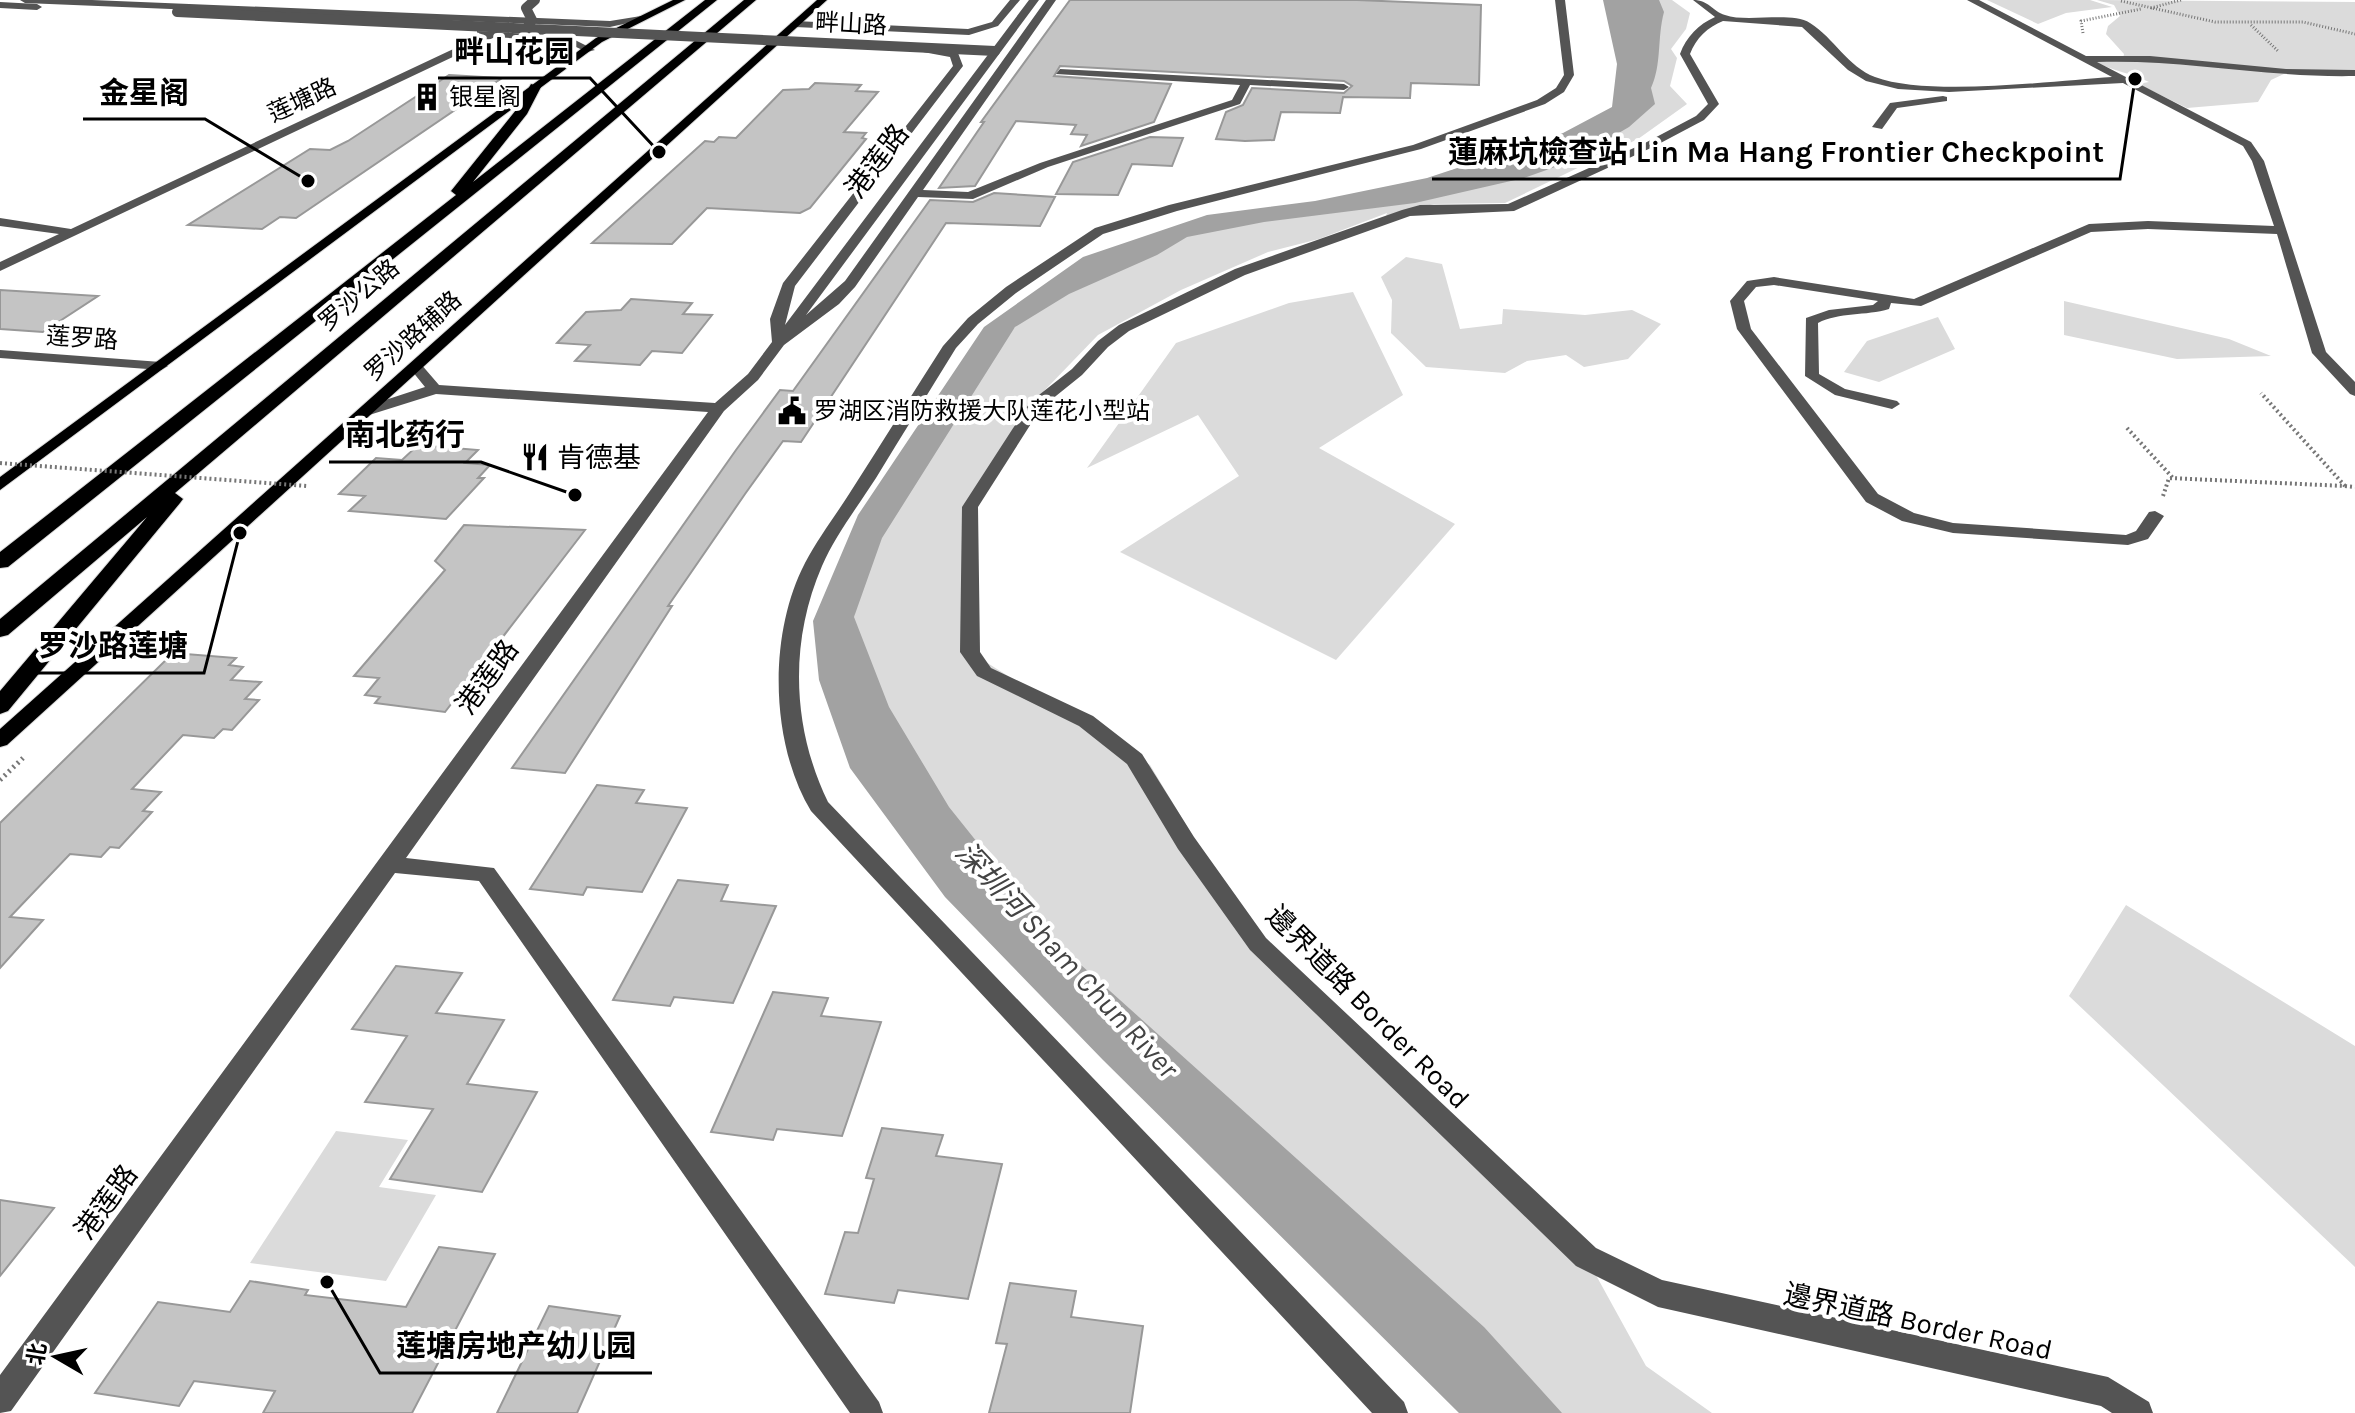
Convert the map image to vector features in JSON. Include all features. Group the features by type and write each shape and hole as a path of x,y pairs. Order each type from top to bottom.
{"highway":[{"name":"罗沙公路","path":"0,630 751,0"},
{"name":"罗沙公路","path":"0,562 707,2"},
{"path":"446,210 481,160 522,111 535,87"},
{"path":"0,706 215,450"}],"main road":[{"path":"0,485 535,87 619,28 680,0"},
{"name":"罗沙路辅路","path":"0,740 822,0"}],"street":[{"name":"畔山路","path":"25,0 610,24 641,19"},
{"path":"526,29 532,20 526,8 535,0"},
{"path":"795,24 960,33 995,24 1015,0"},
{"name":"港莲路","path":"0,1400 719,408 753,377 1034,0"},
{"path":"779,342 834,301 850,284 1051,0"},
{"path":"1393,1413 819,806 800,771 788,723 789,665 800,601 813,565 950,346 973,321 1069,248 1099,231 1173,208 1417,147 1541,102 1560,90 1569,75 1560,0"},
{"path":"1698,0 1722,18 1805,24 1852,68 1870,79 1898,86 1949,89 2122,80"},
{"path":"1972,0 2247,144 2258,161 2282,230 2319,353 2355,391"},
{"name":"畔山路","path":"106,4 177,12"},
{"name":"畔山路","path":"0,5 995,51"},
{"name":"畔山路","path":"92,9 567,39 590,50"},
{"name":"邊界道路 Border Road","path":"1722,18 1708,24 1689,43 1685,54 1714,104 1700,118 1649,145 1510,208 1420,209 1240,272 1124,328 1103,344 1077,372 1035,405 970,507 970,652 984,672 1086,721 1135,759 1186,843 1258,944 1586,1257 1658,1293 2108,1392 2138,1413"},
{"name":"莲塘路","path":"0,267 493,34"},
{"path":"771,46 800,44 934,50 954,55 959,63 788,286 777,319 779,342"},
{"path":"2081,59 2121,56 2285,75 2355,73"},
{"path":"1060,72 1344,87"},
{"path":"915,193 969,196 1044,165 1236,102 1247,82"},
{"path":"1878,127 1894,105 1986,97 2030,86"},
{"path":"0,222 74,233"},
{"path":"2155,516 2142,535 2128,540 1953,528 1908,517 1872,498 1744,329 1737,301 1752,284 1774,281 1916,303 2089,228 2148,225 2282,230"},
{"path":"1885,300 1884,306 1871,311 1826,311 1811,321 1812,376 1840,392 1892,404"},
{"name":"莲罗路","path":"0,354 161,366"},
{"path":"415,366 435,389"},
{"path":"366,411 435,389 719,408"},
{"path":"388,864 486,874 868,1413"}],"path":[{"path":"2121,56 2081,31 2081,21 2181,0"},
{"path":"2121,1 2215,22 2303,22 2355,34"},
{"path":"2261,393 2345,486"},
{"path":"2127,428 2174,479"},
{"path":"0,463 307,486"},
{"path":"2155,516 2169,478 2355,487"}],"shaded area":[{"path":"1615,0 1672,0 1690,13 1686,29 1671,49 1677,58 1670,86 1687,104 1638,139 1505,203 1434,204 1386,216 1387,213 1319,239 1268,252 1181,290 1098,335 1018,418 970,519 970,652 1150,765 1258,944 1586,1257 1646,1366 1712,1413 1523,1413 947,871 843,687 870,515 1028,310 1157,240 1556,153 1637,88"},
{"path":"1987,0 2090,0 2112,7 2066,13 2038,24"},
{"path":"2097,0 2355,2 2355,71 2286,73 2271,80 2258,102 2187,108 2138,84 2149,82 2093,61 2123,59 2124,54 2106,34 2108,26 2120,16 2114,5"},
{"path":"1406,257 1442,264 1460,329 1502,324 1503,309 1585,315 1632,310 1661,324 1628,359 1584,367 1566,355 1527,361 1505,373 1426,367 1391,333 1392,300 1381,277"},
{"path":"1353,292 1403,395 1319,448 1455,524 1336,660 1120,552 1239,476 1198,415 1087,468 1176,343 1289,303"},
{"path":"2064,301 2229,339 2271,356 2177,359 2064,335"},
{"path":"1938,317 1955,349 1879,382 1844,372 1867,341"},
{"path":"2126,905 2355,1046 2355,1267 2069,996"},
{"path":"336,1131 408,1140 379,1187 436,1195 386,1281 250,1263"}],"water":[{"name":"深圳河 Sham Chun River","path":"1603,0 1659,0 1664,12 1657,70 1651,88 1655,104 1629,127 1569,162 1524,178 1415,203 1264,222 1187,237 1157,255 1069,294 1015,327 882,538 854,617 889,707 949,807 1061,947 1484,1327 1562,1413 1459,1413 1103,1060 945,897 850,768 819,680 813,621 858,515 984,327 1083,257 1207,215 1315,201 1427,178 1563,133 1612,107 1617,64"}],"building":[{"path":"1070,0 1357,0 1481,5 1479,85 1411,83 1410,98 1343,97 1340,113 1281,112 1274,140 1245,141 1216,139 1226,112 1243,105 1252,88 1344,93 1352,86 1344,81 1060,66 1054,76 1171,84 1154,122 1081,146 1087,135 1071,134 1076,125 1016,121 975,186 939,188 984,122 981,122"},
{"path":"449,75 502,78 296,218 280,217 262,229 188,225 310,149 330,150 348,141"},
{"path":"815,83 861,85 856,91 878,92 844,132 866,133 862,138 866,139 810,208 800,213 707,208 672,244 592,243 705,141 714,142 719,137 736,138 783,90 809,89"},
{"path":"1150,137 1183,138 1172,166 1132,164 1118,195 1056,194 1073,162"},
{"path":"994,193 1055,197 1040,226 946,223 801,442 783,441 745,494 668,606 672,606 565,773 512,768 780,390 793,391 930,200 973,202"},
{"path":"0,290 98,296 43,332 0,329"},
{"path":"631,299 692,303 683,314 712,315 682,353 652,351 640,365 575,361 590,345 557,343 586,312 621,310"},
{"path":"418,445 478,450 465,463 490,465 478,478 484,478 446,519 349,511 365,496 339,494 376,458 402,460"},
{"path":"464,525 585,530 445,712 375,703 380,697 365,695 379,678 354,676 445,570 435,561"},
{"path":"173,653 236,658 229,665 243,667 231,680 261,682 245,699 259,700 232,730 223,729 214,738 183,735 132,789 161,792 143,811 152,812 119,848 110,847 101,857 70,854 10,917 43,920 0,968 0,823"},
{"path":"597,785 644,790 636,803 687,808 642,892 587,887 583,895 530,889"},
{"path":"678,880 728,885 721,901 776,906 733,1003 674,997 670,1006 613,1000"},
{"path":"396,966 462,973 436,1013 504,1020 467,1084 537,1092 482,1192 390,1179 433,1109 365,1102 407,1036 352,1029"},
{"path":"773,992 828,998 821,1016 881,1022 842,1136 777,1129 773,1140 711,1132"},
{"path":"882,1128 943,1135 936,1156 1002,1164 968,1299 898,1290 894,1303 825,1294 845,1232 858,1233 874,1179 866,1178"},
{"path":"0,1200 54,1208 0,1276"},
{"path":"439,1247 495,1254 412,1413 263,1413 275,1391 194,1381 179,1406 95,1393 158,1302 230,1312 250,1281 308,1290 305,1295 406,1307"},
{"path":"1010,1283 1076,1291 1071,1317 1143,1326 1130,1413 989,1413 1007,1344 996,1343"},
{"path":"549,1306 620,1316 577,1413 497,1413"}],"place":[{"name":"蓮麻坑檢查站 Lin Ma Hang Frontier Checkpoint","path":"2135,79"},
{"name":"银星阁","path":"427,97"},
{"name":"畔山花园","path":"659,152"},
{"name":"金星阁","path":"308,181"},
{"name":"罗湖区消防救援大队莲花小型站","path":"792,411"},
{"name":"肯德基","path":"535,457"},
{"name":"南北药行","path":"575,495"},
{"name":"罗沙路莲塘","path":"240,533"},
{"name":"莲塘房地产幼儿园","path":"327,1282"}]}
